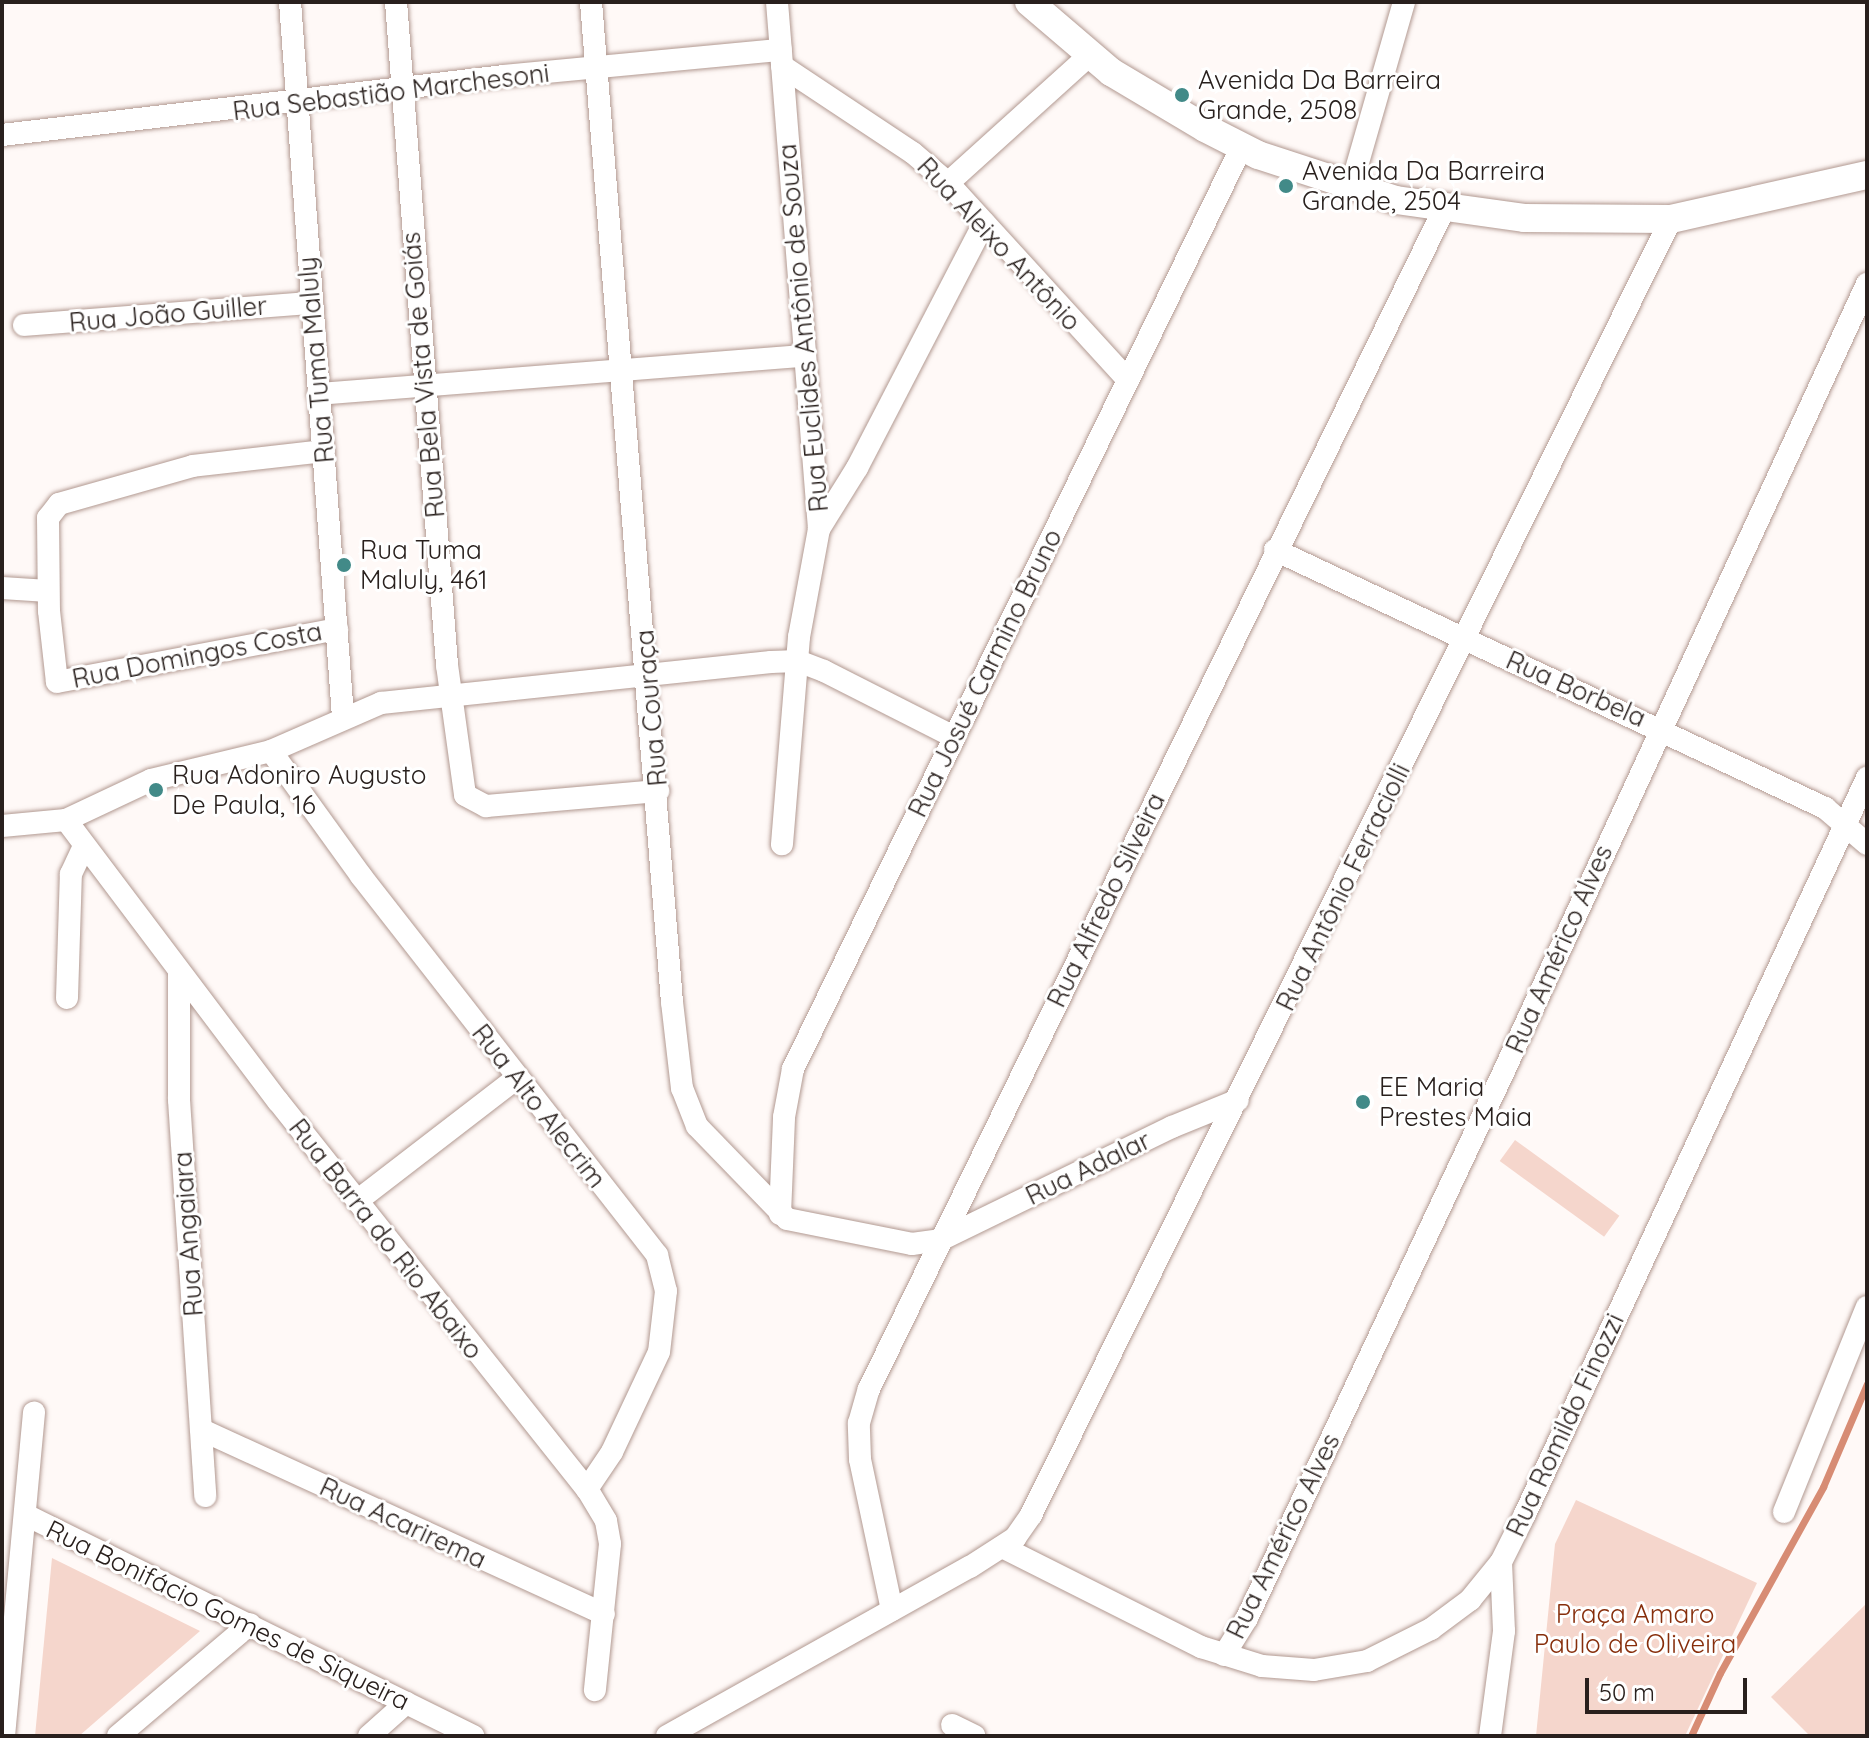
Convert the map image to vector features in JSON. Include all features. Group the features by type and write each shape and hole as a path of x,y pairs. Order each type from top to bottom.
{"main road":[{"path":"1029,2 1123,79 1242,146 1351,187 1444,209 1524,218 1671,219 1867,175"}],"street":[{"name":"Rua Tuma Maluly","path":"290,2 343,717"},
{"name":"Rua Bela Vista de Goiás","path":"396,2 424,386 451,694 465,795 486,806 658,791"},
{"name":"Rua Couraça","path":"591,2 682,1088 697,1126 780,1214 797,1223 894,1242 940,1240"},
{"name":"Rua Euclides Antônio de Souza","path":"777,2 819,529 807,578 782,844"},
{"path":"1351,187 1404,2"},
{"path":"948,183 1091,54"},
{"name":"Rua Sebastião Marchesoni","path":"2,135 597,68 782,58"},
{"name":"Rua Aleixo Antônio","path":"782,58 913,153 948,183 1128,380"},
{"name":"Rua Josué Carmino Bruno","path":"780,1214 784,1117 793,1069 1242,146"},
{"name":"Rua Alfredo Silveira","path":"892,1610 860,1459 859,1423 869,1389 1275,550 1444,209"},
{"name":"Rua Antônio Ferraciolli","path":"667,1736 1002,1547 1031,1515 1078,1430 1463,638 1671,219"},
{"path":"819,529 857,468 984,223"},
{"name":"Rua Américo Alves","path":"1224,1655 1247,1618 1867,284"},
{"name":"Rua João Guiller","path":"24,325 311,303"},
{"path":"318,394 805,356"},
{"path":"2,588 48,591 48,518 69,499 193,466 324,451"},
{"name":"Rua Borbela","path":"1275,550 1660,727 1846,823 1867,844"},
{"name":"Rua Domingos Costa","path":"48,591 57,682 337,629"},
{"path":"2,826 66,820 166,775 271,751 381,703 648,675 798,661 867,690 954,737"},
{"name":"Rua Alto Alecrim","path":"271,751 517,1078 657,1255 666,1291 659,1352 612,1452 587,1489"},
{"name":"Rua Romildo Finozzi","path":"1002,1547 1224,1655 1262,1666 1314,1670 1367,1661 1431,1629 1470,1600 1501,1562 1867,778"},
{"name":"Rua Barra do Rio Abaixo","path":"66,820 83,848 357,1201 587,1489 606,1521 610,1544 595,1690"},
{"path":"67,998 71,874 83,848"},
{"name":"Rua Angaiara","path":"179,972 179,1100 205,1496"},
{"path":"357,1201 517,1078"},
{"name":"Rua Adalar","path":"940,1240 1172,1127 1238,1100"},
{"path":"1784,1512 1867,1307"},
{"path":"4,1736 34,1412"},
{"name":"Rua Acarirema","path":"202,1430 604,1614"},
{"name":"Rua Bonifácio Gomes de Siqueira","path":"26,1515 473,1736"},
{"path":"1490,1736 1504,1631 1501,1562"},
{"path":"118,1736 250,1624"},
{"path":"369,1736 406,1703"},
{"path":"952,1725 974,1736"}],"green space":[{"path":"1515,1140 1619,1216 1604,1237 1500,1161"},
{"name":"Praça Amaro Paulo de Oliveira","path":"1576,1500 1757,1583 1685,1736 1536,1736 1555,1544"},
{"path":"52,1558 200,1631 79,1736 35,1736"},
{"path":"1867,1603 1867,1736 1810,1736 1771,1697"}],"waterway":[{"path":"1691,1736 1720,1673 1823,1487 1867,1384"}],"place":[{"name":"Avenida Da Barreira Grande, 2508","path":"1182,95"},
{"name":"Avenida Da Barreira Grande, 2504","path":"1286,186"},
{"name":"Rua Tuma Maluly, 461","path":"344,565"},
{"name":"Rua Adoniro Augusto De Paula, 16","path":"156,790"},
{"name":"EE Maria Prestes Maia","path":"1363,1102"}]}
